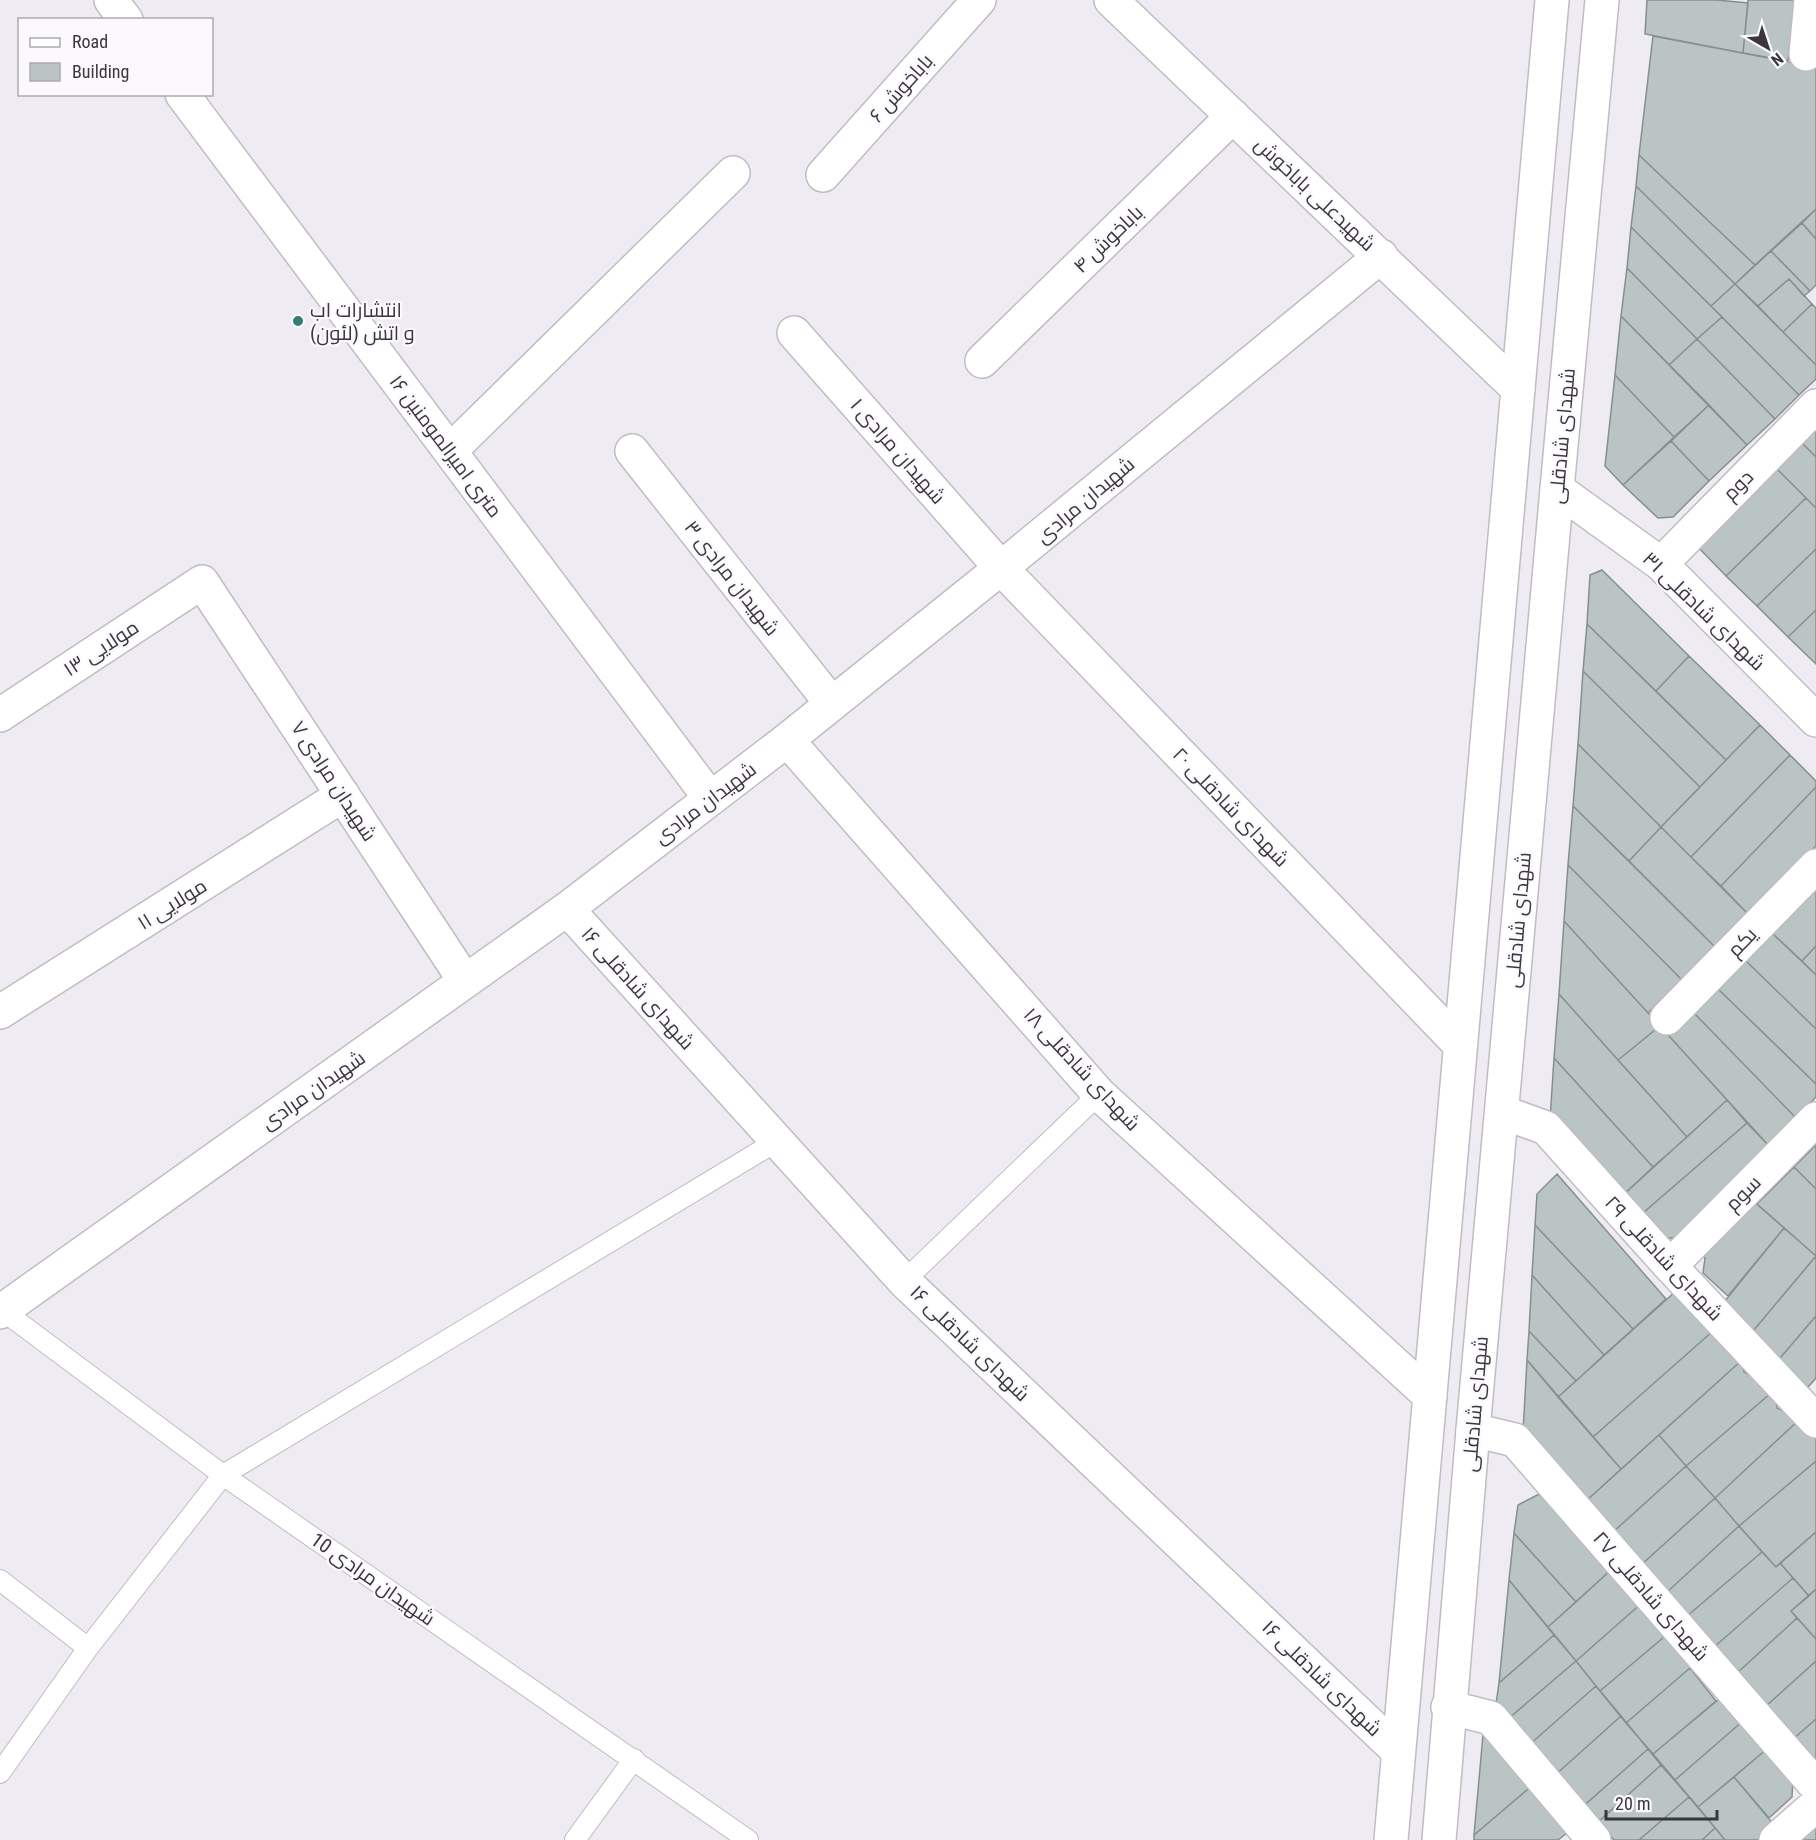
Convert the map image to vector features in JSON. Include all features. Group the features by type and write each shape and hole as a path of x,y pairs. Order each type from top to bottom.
{"street":[{"path":"111,0 124,18"},
{"name":"باباخوش ۶","path":"823,175 979,0"},
{"name":"شهیدعلی باباخوش","path":"1110,0 1518,389"},
{"path":"1391,1840 1552,0"},
{"name":"شهدای شادقلی","path":"1439,1840 1448,1707 1602,0"},
{"path":"1806,54 1811,0"},
{"name":"۱۶ متری امیرالمومنین","path":"184,96 710,798"},
{"name":"باباخوش ۴","path":"982,361 1233,116"},
{"path":"450,451 733,173"},
{"name":"شهیدان مرادی","path":"1,1310 567,909 832,704 1380,256"},
{"name":"شهیدان مرادی ۱","path":"794,333 1001,568"},
{"name":"دوم","path":"1661,564 1816,406"},
{"name":"شهیدان مرادی ۳","path":"632,451 832,704"},
{"name":"شهدای شادقلی ۳۱","path":"1557,489 1661,564 1816,720"},
{"name":"شهدای شادقلی ۲۰","path":"1001,568 1460,1045"},
{"name":"مولایی ۱۳","path":"0,715 202,582"},
{"name":"شهیدان مرادی ۷","path":"202,582 465,981"},
{"name":"شهدای شادقلی ۱۸","path":"787,740 1100,1094 1430,1396"},
{"name":"مولایی ۱۱","path":"0,1012 343,795"},
{"name":"یکم","path":"1667,1018 1816,866"},
{"name":"شهدای شادقلی ۱۶","path":"567,909 904,1281 1398,1751"},
{"name":"شهدای شادقلی ۲۹","path":"1502,1112 1546,1128 1670,1266 1816,1421"},
{"name":"سوم","path":"1670,1266 1816,1119"},
{"name":"شهدای شادقلی ۲۷","path":"1473,1430 1515,1440 1816,1786"},
{"path":"1448,1707 1491,1718 1593,1840"},
{"path":"1776,1840 1816,1805"}],"lane":[{"path":"904,1281 1100,1094"},
{"path":"0,1773 88,1648 223,1475 777,1141"},
{"name":"شهیدان مرادی 10","path":"1,1310 223,1475 748,1840"},
{"path":"0,1580 88,1648"},
{"path":"574,1840 634,1759"}],"building":[{"path":"1647,0 1717,0 1748,3 1743,53 1645,34"},
{"path":"1748,0 1795,0 1788,61 1743,53"},
{"path":"1653,36 1816,67 1816,209 1755,265 1639,155"},
{"path":"1639,155 1755,265 1735,284 1636,186"},
{"path":"1636,186 1735,284 1711,306 1631,227"},
{"path":"1816,209 1816,239 1802,223"},
{"path":"1802,223 1816,239 1816,285 1810,291 1771,251"},
{"path":"1631,227 1722,317 1697,339 1627,268"},
{"path":"1771,251 1810,291 1804,296 1789,279 1758,306 1735,284"},
{"path":"1627,268 1697,339 1669,365 1621,316"},
{"path":"1789,279 1812,304 1783,332 1758,306"},
{"path":"1735,284 1816,365 1816,379 1799,395 1711,306"},
{"path":"1812,304 1816,308 1816,365 1783,332"},
{"path":"1621,316 1709,405 1674,437 1615,375"},
{"path":"1722,317 1799,395 1775,419 1697,339"},
{"path":"1697,339 1775,419 1747,445 1669,365"},
{"path":"1615,375 1674,437 1623,485 1605,466"},
{"path":"1709,405 1747,445 1709,481 1671,441"},
{"path":"1816,421 1816,457 1798,439"},
{"path":"1798,439 1816,457 1816,508 1773,465"},
{"path":"1671,441 1709,481 1673,517 1658,518 1623,485"},
{"path":"1773,465 1806,498 1726,576 1695,544"},
{"path":"1806,498 1816,508 1816,549 1757,606 1726,576"},
{"path":"1816,549 1816,610 1788,637 1757,606"},
{"path":"1602,570 1689,656 1656,691 1587,624 1590,575"},
{"path":"1816,610 1816,664 1788,637"},
{"path":"1587,624 1726,760 1700,787 1583,671"},
{"path":"1689,656 1760,725 1726,760 1656,691"},
{"path":"1583,671 1700,787 1661,827 1578,744"},
{"path":"1760,725 1790,755 1691,857 1661,827"},
{"path":"1578,744 1661,827 1629,861 1573,806"},
{"path":"1790,755 1816,781 1816,787 1721,886 1691,857"},
{"path":"1816,787 1816,846 1748,914 1721,886"},
{"path":"1573,806 1715,947 1682,980 1568,865"},
{"path":"1661,827 1748,914 1715,947 1629,861"},
{"path":"1568,865 1682,980 1648,1013 1564,921"},
{"path":"1816,889 1816,946 1802,961 1772,933"},
{"path":"1564,921 1660,1026 1618,1060 1559,994"},
{"path":"1772,933 1816,975 1816,1029 1745,960"},
{"path":"1816,946 1816,975 1802,961"},
{"path":"1745,960 1816,1029 1816,1084 1717,988"},
{"path":"1717,988 1816,1084 1816,1097 1796,1118 1693,1012"},
{"path":"1559,994 1687,1137 1653,1167 1554,1058"},
{"path":"1693,1012 1796,1118 1769,1146 1669,1036"},
{"path":"1660,1026 1727,1100 1687,1137 1618,1060"},
{"path":"1554,1058 1653,1167 1620,1198 1550,1120"},
{"path":"1727,1100 1747,1123 1644,1212 1620,1198"},
{"path":"1747,1123 1769,1146 1681,1238 1666,1238 1644,1212"},
{"path":"1816,1145 1816,1189 1794,1167"},
{"path":"1794,1167 1816,1189 1816,1256 1757,1204"},
{"path":"1557,1174 1666,1299 1633,1329 1535,1225 1537,1194"},
{"path":"1751,1199 1784,1228 1728,1296 1703,1273 1705,1258 1700,1252"},
{"path":"1535,1225 1633,1329 1604,1355 1532,1275"},
{"path":"1784,1228 1816,1256 1748,1337 1720,1307"},
{"path":"1816,1256 1816,1316 1774,1365 1748,1337"},
{"path":"1532,1275 1604,1355 1576,1381 1529,1331"},
{"path":"1676,1291 1713,1331 1593,1437 1558,1397"},
{"path":"1816,1316 1816,1378 1802,1394 1774,1365"},
{"path":"1529,1331 1576,1381 1558,1397 1527,1360"},
{"path":"1713,1331 1741,1361 1621,1469 1593,1437"},
{"path":"1527,1360 1621,1469 1585,1502 1523,1432"},
{"path":"1741,1361 1744,1372 1757,1378 1771,1393 1686,1466 1659,1435"},
{"path":"1771,1393 1776,1399 1777,1408 1800,1419 1715,1498 1686,1466"},
{"path":"1800,1419 1816,1438 1816,1461 1739,1526 1715,1498"},
{"path":"1659,1435 1686,1466 1612,1533 1585,1502"},
{"path":"1816,1461 1816,1532 1776,1567 1739,1526"},
{"path":"1686,1466 1715,1498 1641,1565 1612,1533"},
{"path":"1545,1491 1613,1568 1576,1602 1514,1533 1518,1505"},
{"path":"1715,1498 1739,1526 1666,1593 1641,1565"},
{"path":"1739,1526 1762,1552 1686,1617 1666,1593"},
{"path":"1816,1532 1816,1589 1809,1596 1780,1563"},
{"path":"1514,1533 1576,1602 1548,1627 1509,1580"},
{"path":"1762,1552 1776,1567 1780,1563 1793,1578 1713,1648 1686,1617"},
{"path":"1613,1568 1643,1602 1576,1661 1548,1627"},
{"path":"1793,1578 1809,1596 1791,1611 1797,1618 1736,1674 1713,1648"},
{"path":"1509,1580 1554,1635 1499,1683"},
{"path":"1816,1589 1816,1639 1791,1611"},
{"path":"1643,1602 1670,1632 1600,1691 1576,1661"},
{"path":"1797,1618 1816,1639 1816,1661 1765,1707 1736,1674"},
{"path":"1670,1632 1697,1662 1626,1723 1600,1691"},
{"path":"1554,1635 1576,1661 1508,1719 1496,1704 1499,1683"},
{"path":"1576,1661 1596,1686 1529,1745 1508,1719"},
{"path":"1816,1661 1816,1719 1793,1739 1765,1707"},
{"path":"1690,1668 1716,1701 1653,1754 1626,1723"},
{"path":"1596,1686 1621,1716 1553,1777 1529,1745"},
{"path":"1724,1695 1744,1720 1675,1780 1653,1754"},
{"path":"1621,1716 1648,1749 1579,1810 1553,1777"},
{"path":"1816,1719 1816,1765 1793,1739"},
{"path":"1744,1720 1768,1748 1698,1807 1675,1780"},
{"path":"1492,1734 1534,1784 1474,1835 1483,1735"},
{"path":"1768,1748 1793,1778 1792,1797 1769,1818 1734,1777"},
{"path":"1648,1749 1661,1765 1598,1822 1579,1810"},
{"path":"1661,1765 1689,1797 1639,1840 1614,1840 1598,1822"},
{"path":"1734,1777 1775,1826 1760,1840 1725,1840 1698,1807"},
{"path":"1534,1784 1572,1829 1558,1840 1474,1840 1474,1835"},
{"path":"1689,1797 1715,1828 1702,1840 1639,1840"},
{"path":"1816,1818 1816,1840 1791,1840"},
{"path":"1715,1828 1725,1840 1702,1840"}],"place":[{"name":"انتشارات اب و اتش (لئون)","path":"298,321"}]}
